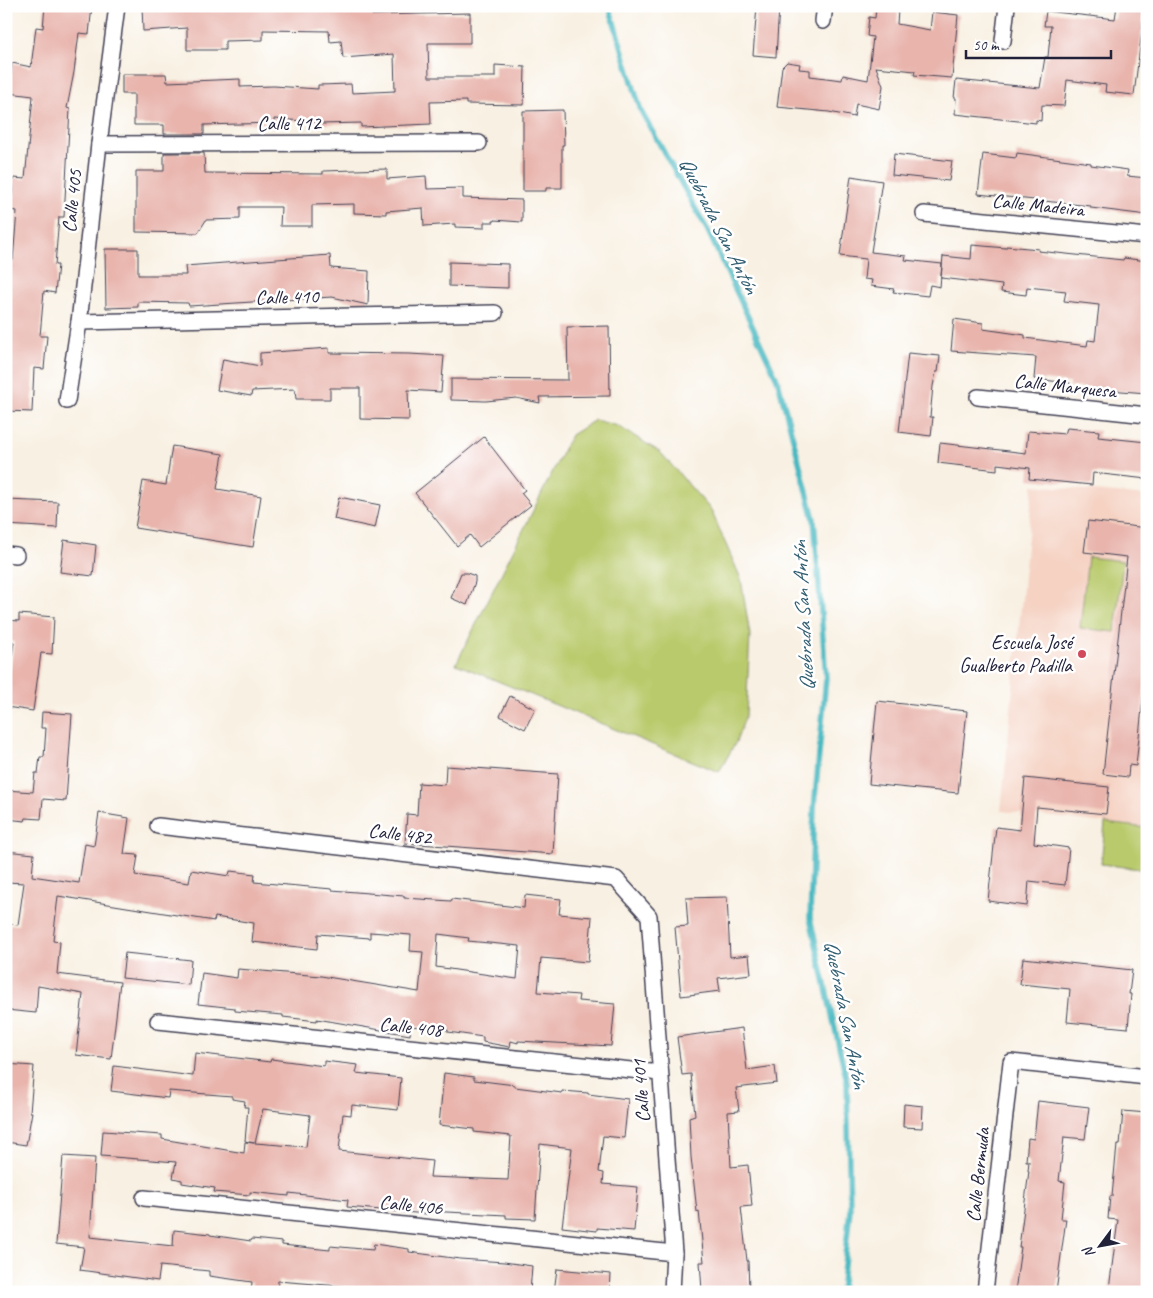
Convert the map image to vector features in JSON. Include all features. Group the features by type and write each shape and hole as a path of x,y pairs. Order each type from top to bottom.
{"street":[{"name":"Calle 405","path":"67,401 79,322 117,6"},
{"path":"1003,41 1006,6"},
{"name":"Calle 412","path":"99,144 479,143"},
{"name":"Calle Madeira","path":"924,214 1147,236"},
{"name":"Calle 410","path":"79,322 495,313"},
{"name":"Calle Marquesa","path":"978,397 1147,415"},
{"name":"Calle 482","path":"158,826 616,879 630,894"},
{"name":"Calle 401","path":"630,894 648,916 674,1253 672,1292"},
{"name":"Calle 408","path":"158,1022 660,1073"},
{"name":"Calle Bermuda","path":"985,1292 1011,1062 1147,1077"},
{"name":"Calle 406","path":"144,1198 674,1253"}],"shaded area":[{"name":"Escuela José Gualberto Padilla","path":"1033,485 1147,496 1147,828 1001,811"}],"green space":[{"path":"595,420 618,426 660,452 711,510 741,579 750,635 746,715 736,742 719,772 456,664 571,435"},
{"path":"1088,557 1123,561 1115,632 1080,628"},
{"path":"1105,823 1147,828 1147,870 1101,864"}],"building":[{"path":"45,6 92,6 89,34 79,33 67,108 70,109 64,217 59,217 55,265 58,265 55,293 44,291 40,336 47,336 44,369 34,368 32,412 6,411 6,277 8,260 13,260 17,211 10,210 14,178 25,179 33,96 9,93 12,63 31,67 36,27 43,28"},
{"path":"142,6 371,6 372,15 470,13 470,43 428,43 429,77 495,77 495,65 525,67 524,105 466,104 466,101 430,102 431,124 361,127 361,123 320,124 320,122 274,119 274,123 204,125 204,134 164,134 164,125 134,125 134,94 122,94 122,74 166,74 167,82 240,79 240,87 274,86 318,89 318,85 351,84 352,93 395,91 394,54 343,58 341,41 330,42 329,31 263,30 263,40 225,41 225,50 187,50 187,28 143,31"},
{"path":"757,6 779,6 776,57 753,55"},
{"path":"1117,6 1145,6 1134,95 1105,92 1106,85 1067,80 1064,106 1042,105 1041,121 1036,120 1036,123 955,114 956,80 1040,88 1045,57 1048,57 1051,26 1044,26 1046,11 1115,19"},
{"path":"876,8 898,10 897,24 930,30 932,12 958,15 952,78 914,75 915,71 876,67 883,86 879,109 856,104 854,117 829,112 777,107 782,67 787,62 800,64 799,69 810,70 810,76 842,80 843,75 868,80 873,37 867,36 869,17 875,18"},
{"path":"563,110 562,188 546,188 546,191 523,191 523,111"},
{"path":"164,153 204,153 205,173 323,174 323,171 387,169 387,179 426,176 427,189 463,188 463,198 522,200 522,222 494,220 494,222 484,222 484,228 455,227 455,224 424,226 423,208 386,211 386,214 354,213 354,204 312,205 312,226 280,226 281,207 240,207 240,219 206,220 198,233 136,232 136,171 164,171"},
{"path":"1017,153 1128,170 1127,176 1147,178 1147,215 1091,208 1091,206 978,194 983,154 1016,158"},
{"path":"894,154 952,161 949,181 892,175"},
{"path":"851,176 882,181 871,252 906,256 905,260 942,264 940,287 930,285 928,296 893,292 894,289 871,286 872,280 864,279 866,259 840,256"},
{"path":"972,245 1039,249 1038,251 1147,261 1147,393 1070,387 1070,383 1034,379 1036,357 951,351 954,319 983,323 983,329 1025,335 1025,338 1087,346 1088,340 1095,341 1099,305 1064,301 1066,291 1027,287 1026,295 1001,292 1002,285 941,278 943,256 971,259"},
{"path":"105,249 138,249 138,275 186,275 185,266 330,255 331,268 369,271 368,305 332,297 189,306 188,303 138,302 138,307 106,308"},
{"path":"449,262 508,264 508,288 449,286"},
{"path":"609,326 610,396 539,397 540,403 516,398 486,401 451,400 451,379 568,380 567,327"},
{"path":"329,348 329,353 444,356 441,392 408,390 409,420 360,419 360,388 330,388 330,399 296,399 295,389 252,391 251,396 217,390 223,359 260,366 260,353"},
{"path":"908,353 940,356 938,372 936,372 933,386 930,417 933,417 931,436 899,432"},
{"path":"1067,428 1099,431 1098,437 1147,442 1147,479 1093,473 1092,485 1029,479 1030,468 997,464 997,470 938,463 940,443 1026,453 1028,431 1065,434"},
{"path":"484,437 525,490 521,493 531,505 479,547 470,535 457,546 415,493"},
{"path":"172,446 223,454 217,489 261,496 253,547 135,528 143,481 166,485"},
{"path":"339,497 380,505 375,528 334,519"},
{"path":"6,500 58,502 57,528 6,525"},
{"path":"1088,521 1147,528 1147,688 1144,688 1136,766 1129,765 1128,777 1103,774 1127,557 1084,552"},
{"path":"64,540 96,545 93,576 60,572"},
{"path":"461,573 475,576 475,582 467,605 451,598"},
{"path":"19,614 54,617 52,654 41,653 33,711 6,707 6,679 9,679 14,642 6,641 6,620 19,621"},
{"path":"510,696 535,709 525,729 500,716"},
{"path":"877,701 967,711 958,793 869,784"},
{"path":"42,712 72,714 66,801 43,799 41,819 26,818 25,821 6,819 6,790 33,792 35,773 38,773 40,757 44,757 46,728 41,728"},
{"path":"446,766 558,774 553,854 405,843 407,814 417,815 419,783 445,785"},
{"path":"1025,778 1109,787 1106,814 1037,807 1034,843 1069,848 1065,885 1029,881 1027,906 988,901 996,827 1020,830"},
{"path":"99,813 129,818 124,854 138,855 135,875 189,883 191,870 229,876 230,871 255,874 254,882 404,896 404,898 451,901 452,899 524,908 525,895 561,899 559,914 592,917 588,962 541,958 538,992 579,995 578,1001 615,1004 611,1046 518,1041 518,1043 511,1041 510,1047 483,1042 483,1037 448,1032 448,1030 411,1026 410,1035 317,1019 317,1021 283,1017 283,1015 235,1011 235,1008 198,1004 202,973 237,978 238,969 321,976 419,992 423,952 410,951 411,935 370,932 370,938 318,934 317,949 252,942 254,923 215,917 214,921 58,896 53,941 60,942 57,974 120,982 111,1059 76,1055 83,994 38,986 36,1013 6,1010 6,933 10,924 18,925 24,883 6,882 6,851 34,854 32,876 79,883 85,844 94,846","holes":["438,934 469,938 468,941 520,946 517,979 436,967"]},
{"path":"727,897 730,957 749,955 751,974 718,978 720,991 681,996 675,927 688,926 686,898"},
{"path":"125,953 191,960 189,985 122,978"},
{"path":"1023,958 1132,970 1128,1028 1067,1022 1070,989 1020,984"},
{"path":"742,1028 747,1070 775,1066 777,1083 736,1088 739,1111 728,1112 731,1167 748,1165 752,1206 741,1207 748,1261 749,1289 702,1290 700,1262 704,1262 691,1157 689,1117 695,1115 691,1074 682,1075 677,1037"},
{"path":"195,1053 270,1062 271,1059 324,1066 324,1061 358,1065 356,1073 401,1078 398,1110 352,1105 351,1115 343,1114 339,1151 432,1161 430,1177 508,1180 511,1136 474,1132 474,1129 439,1125 444,1073 474,1077 474,1080 515,1085 515,1087 562,1093 562,1091 588,1093 628,1099 624,1138 603,1136 599,1172 604,1173 603,1184 638,1187 634,1231 597,1228 597,1231 562,1227 572,1148 540,1144 535,1219 506,1218 506,1215 427,1211 427,1214 347,1207 348,1200 289,1193 289,1196 250,1192 250,1195 214,1192 215,1188 182,1183 182,1180 173,1178 176,1162 101,1156 103,1131 162,1135 162,1139 244,1153 245,1142 254,1143 245,1141 248,1107 244,1107 245,1101 232,1099 232,1096 169,1091 168,1098 111,1091 114,1066 193,1076","holes":["263,1109 310,1115 306,1147 255,1143"]},
{"path":"6,1064 34,1066 30,1112 32,1112 26,1145 6,1142"},
{"path":"1038,1101 1089,1107 1085,1139 1064,1137 1059,1181 1065,1182 1061,1219 1066,1219 1056,1292 1015,1292 1029,1171 1029,1161 1026,1161 1028,1138 1034,1139"},
{"path":"904,1104 923,1106 922,1128 903,1127"},
{"path":"1123,1111 1147,1113 1147,1292 1109,1289 1118,1220 1108,1219 1117,1145 1120,1145"},
{"path":"63,1156 95,1158 90,1237 173,1246 174,1230 251,1241 252,1239 282,1242 282,1245 330,1250 330,1246 373,1250 374,1244 409,1249 409,1252 532,1266 530,1292 363,1292 364,1288 278,1281 277,1292 251,1292 252,1282 209,1276 209,1271 160,1266 158,1281 80,1270 84,1247 56,1244"},
{"path":"557,1269 611,1274 610,1292 554,1292"}],"waterway":[{"name":"Quebrada San Antón","path":"609,6 641,111 708,231 778,381 814,519 826,678 814,809 810,918 847,1082 850,1210 841,1292"}],"place":[{"name":"Escuela José Gualberto Padilla","path":"1082,654"}]}
